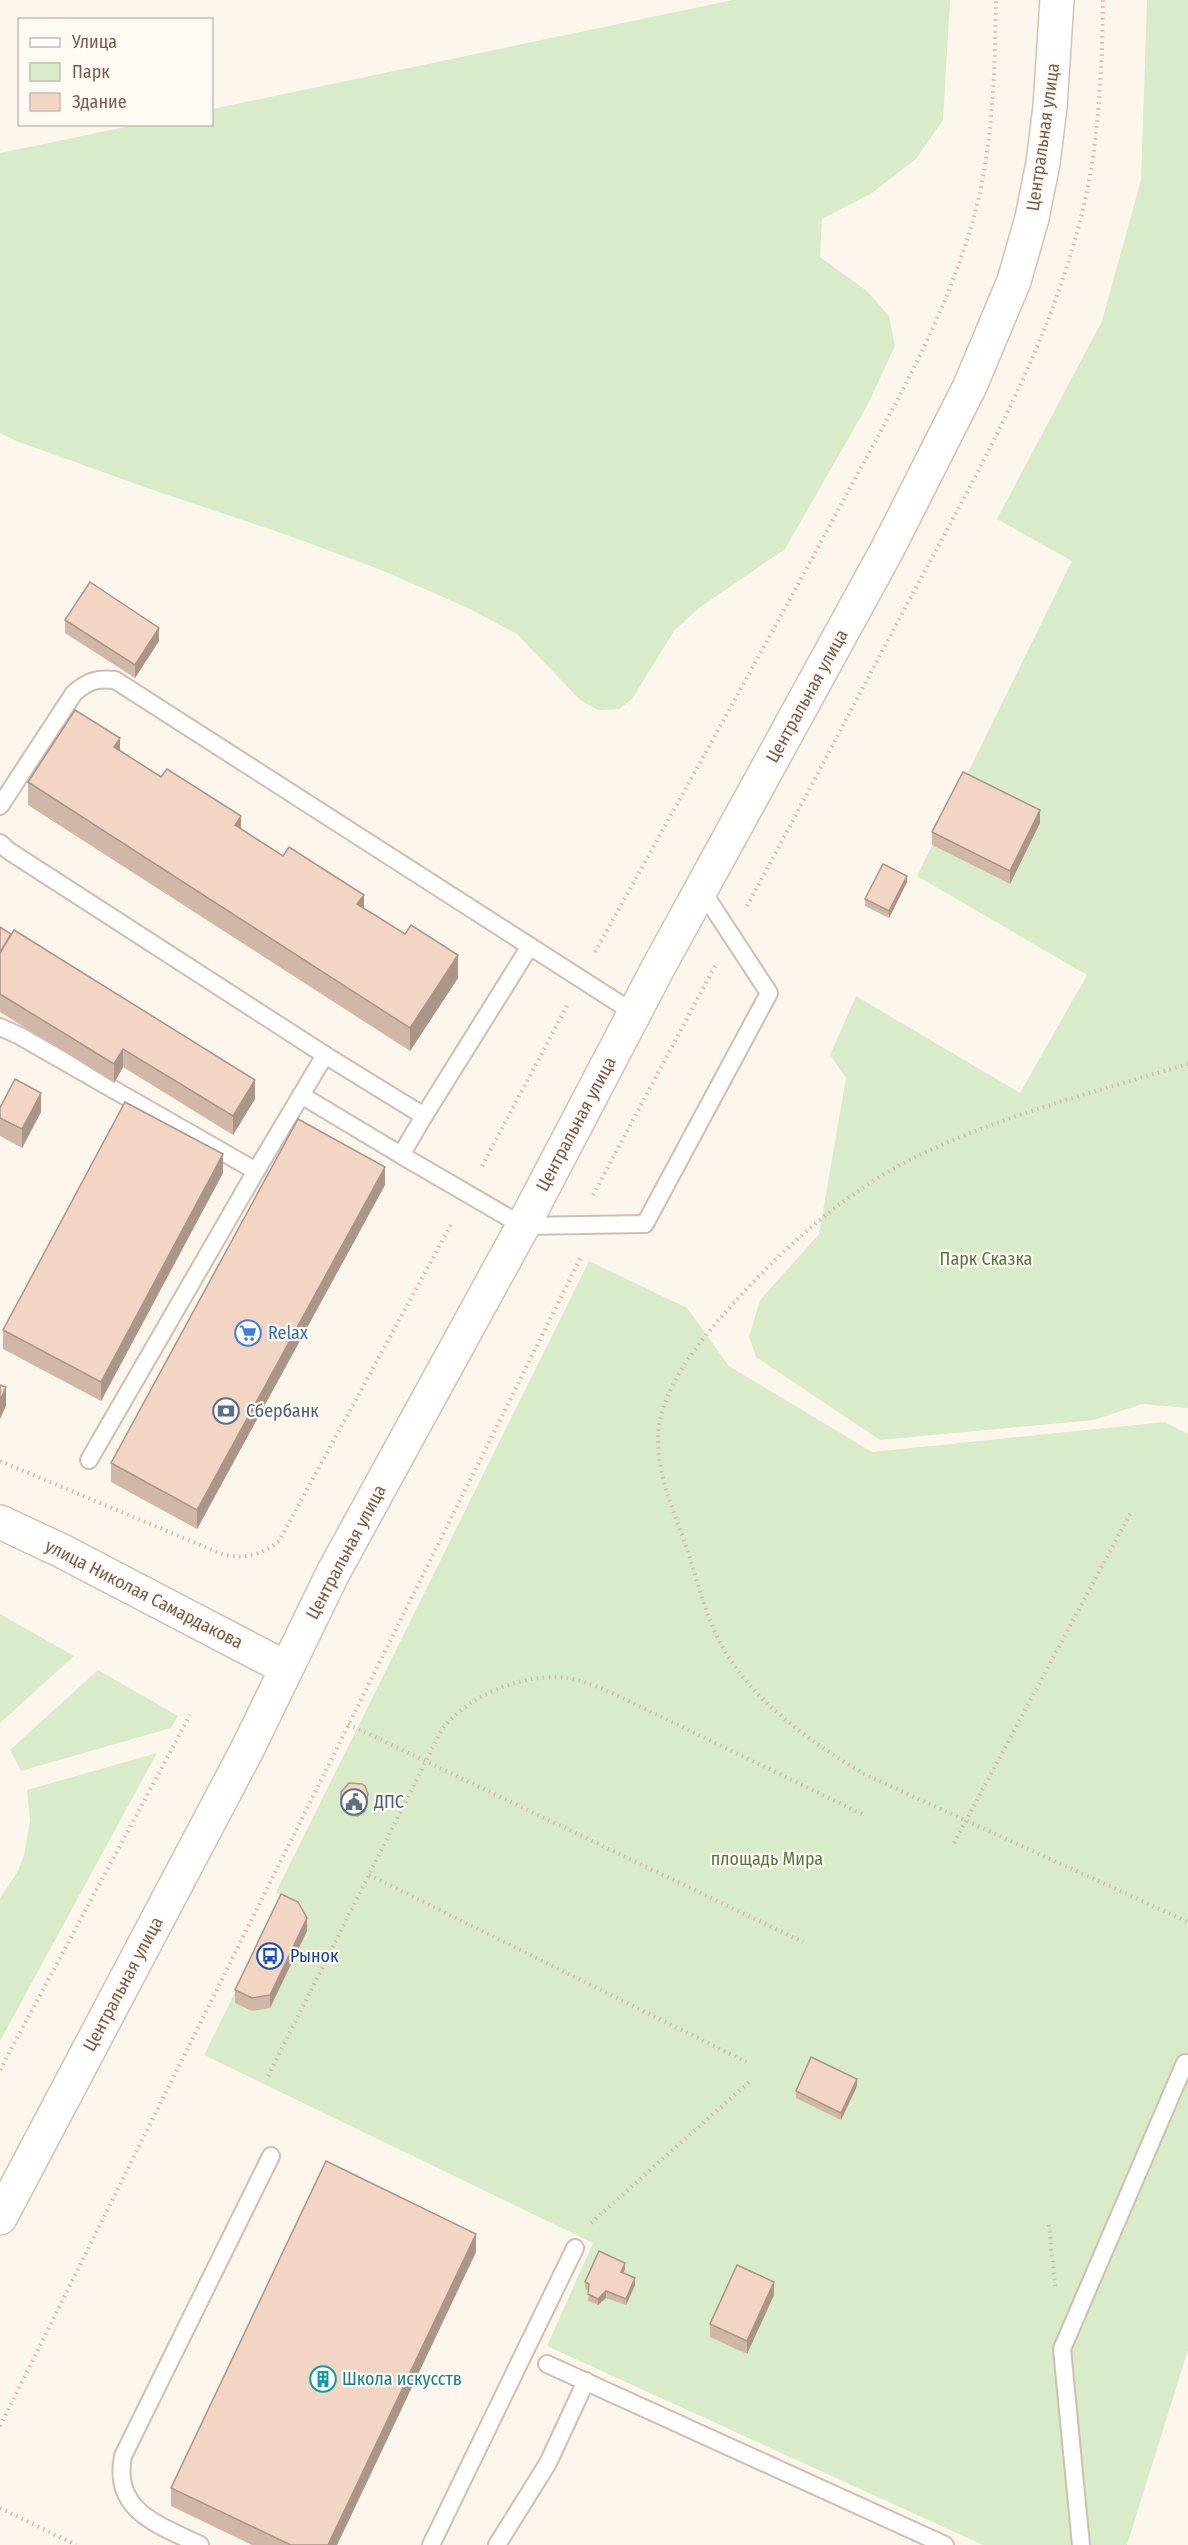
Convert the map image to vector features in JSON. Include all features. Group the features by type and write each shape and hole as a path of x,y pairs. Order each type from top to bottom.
{"main road":[{"name":"Центральная улица","path":"0,2218 248,1748 333,1573 523,1226 701,889 887,550 970,386 1014,281 1032,218 1043,163 1056,34 1057,0"},
{"name":"улица Николая Самардакова","path":"0,1522 62,1551 286,1668"}],"lane":[{"path":"0,806 74,693 85,683 100,678 115,680 634,1013"},
{"path":"0,843 325,1055 424,1116"},
{"path":"301,1095 523,1226 645,1224 770,993 701,889"},
{"path":"401,1155 530,946"},
{"path":"0,1027 20,1036 256,1172"},
{"path":"89,1460 325,1055"},
{"path":"1081,2545 1062,2349 1185,2063"},
{"path":"200,2545 142,2516 131,2504 123,2488 120,2468 123,2456 271,2156"},
{"path":"431,2545 574,2248"},
{"path":"547,2364 945,2545"},
{"path":"497,2545 548,2463 586,2381"}],"path":[{"path":"0,1461 224,1555 253,1556 267,1551 279,1541 910,373 947,293 976,208 991,121 996,0"},
{"path":"1188,1064 1007,1119 926,1152 856,1194 794,1243 743,1292 691,1356 672,1388 663,1411 658,1437 660,1464 714,1630 726,1653 764,1700 828,1752 864,1774 1188,1922"},
{"path":"954,1842 1131,1512"},
{"path":"268,2076 442,1730 452,1717 482,1695 542,1678 576,1680 608,1691 864,1815"},
{"path":"0,2070 190,1715"},
{"path":"348,1724 804,1942"},
{"path":"369,1875 746,2062"},
{"path":"574,2248 588,2226 749,2082"},
{"path":"0,2508 76,2545"}],"green space":[{"path":"733,0 950,0 943,120 916,159 872,193 822,219 820,257 867,291 889,316 895,346 867,406 785,549 699,608 674,631 632,699 619,709 598,710 580,700 517,634 468,608 381,570 16,441 0,433 0,153 130,126 213,126 213,109"},
{"name":"Парк Сказка","path":"1147,0 1188,0 1188,1408 1142,1404 1094,1420 880,1440 756,1357 749,1337 760,1300 819,1234 846,1078 830,1055 856,996 1020,1093 1087,975 917,876 1072,561 997,519 1102,321 1141,180"},
{"name":"площадь Мира","path":"589,1261 687,1308 729,1366 872,1452 1165,1422 1188,1434 1188,2350 1127,2545 983,2545 547,2346 593,2243 204,2055 283,1896 276,1892"},
{"path":"0,1614 74,1656 0,1723"},
{"path":"98,1670 178,1716 171,1728 21,1771 10,1750"},
{"path":"157,1753 0,2041 0,1898 18,1871 24,1855 30,1821 27,1790"}],"building":[{"path":"90,582 159,628 135,665 65,620"},
{"path":"75,710 120,738 114,747 161,777 167,769 241,816 235,825 283,856 289,847 364,895 357,904 405,934 411,925 458,955 410,1028 28,782"},
{"path":"963,772 1040,810 1010,871 932,832"},
{"path":"883,864 907,876 889,911 865,899"},
{"path":"0,927 11,934 0,953"},
{"path":"14,930 255,1080 233,1116 123,1049 114,1064 0,994 0,953"},
{"path":"15,1079 41,1093 22,1129 0,1118 0,1108"},
{"path":"125,1102 223,1154 101,1382 3,1330"},
{"name":"Relax","path":"298,1119 385,1167 197,1510 111,1463"},
{"path":"0,1385 6,1387 0,1401"},
{"path":"349,1783 362,1784 368,1794 365,1806 357,1810 350,1809 341,1800 341,1792"},
{"path":"281,1894 298,1902 307,1918 270,1995 252,1998 235,1990"},
{"path":"811,2057 857,2079 841,2113 796,2091"},
{"name":"Школа искусств","path":"326,2161 476,2234 328,2545 291,2545 171,2488"},
{"path":"599,2251 625,2263 621,2272 635,2278 626,2299 606,2291 598,2299 588,2294 589,2284 585,2282"},
{"path":"737,2265 774,2282 747,2341 710,2324"}],"place":[{"name":"Relax","path":"248,1333"},
{"name":"Сбербанк","path":"226,1411"},
{"name":"ДПС","path":"354,1802"},
{"name":"Рынок","path":"270,1956"},
{"name":"Школа искусств","path":"323,2379"}]}
